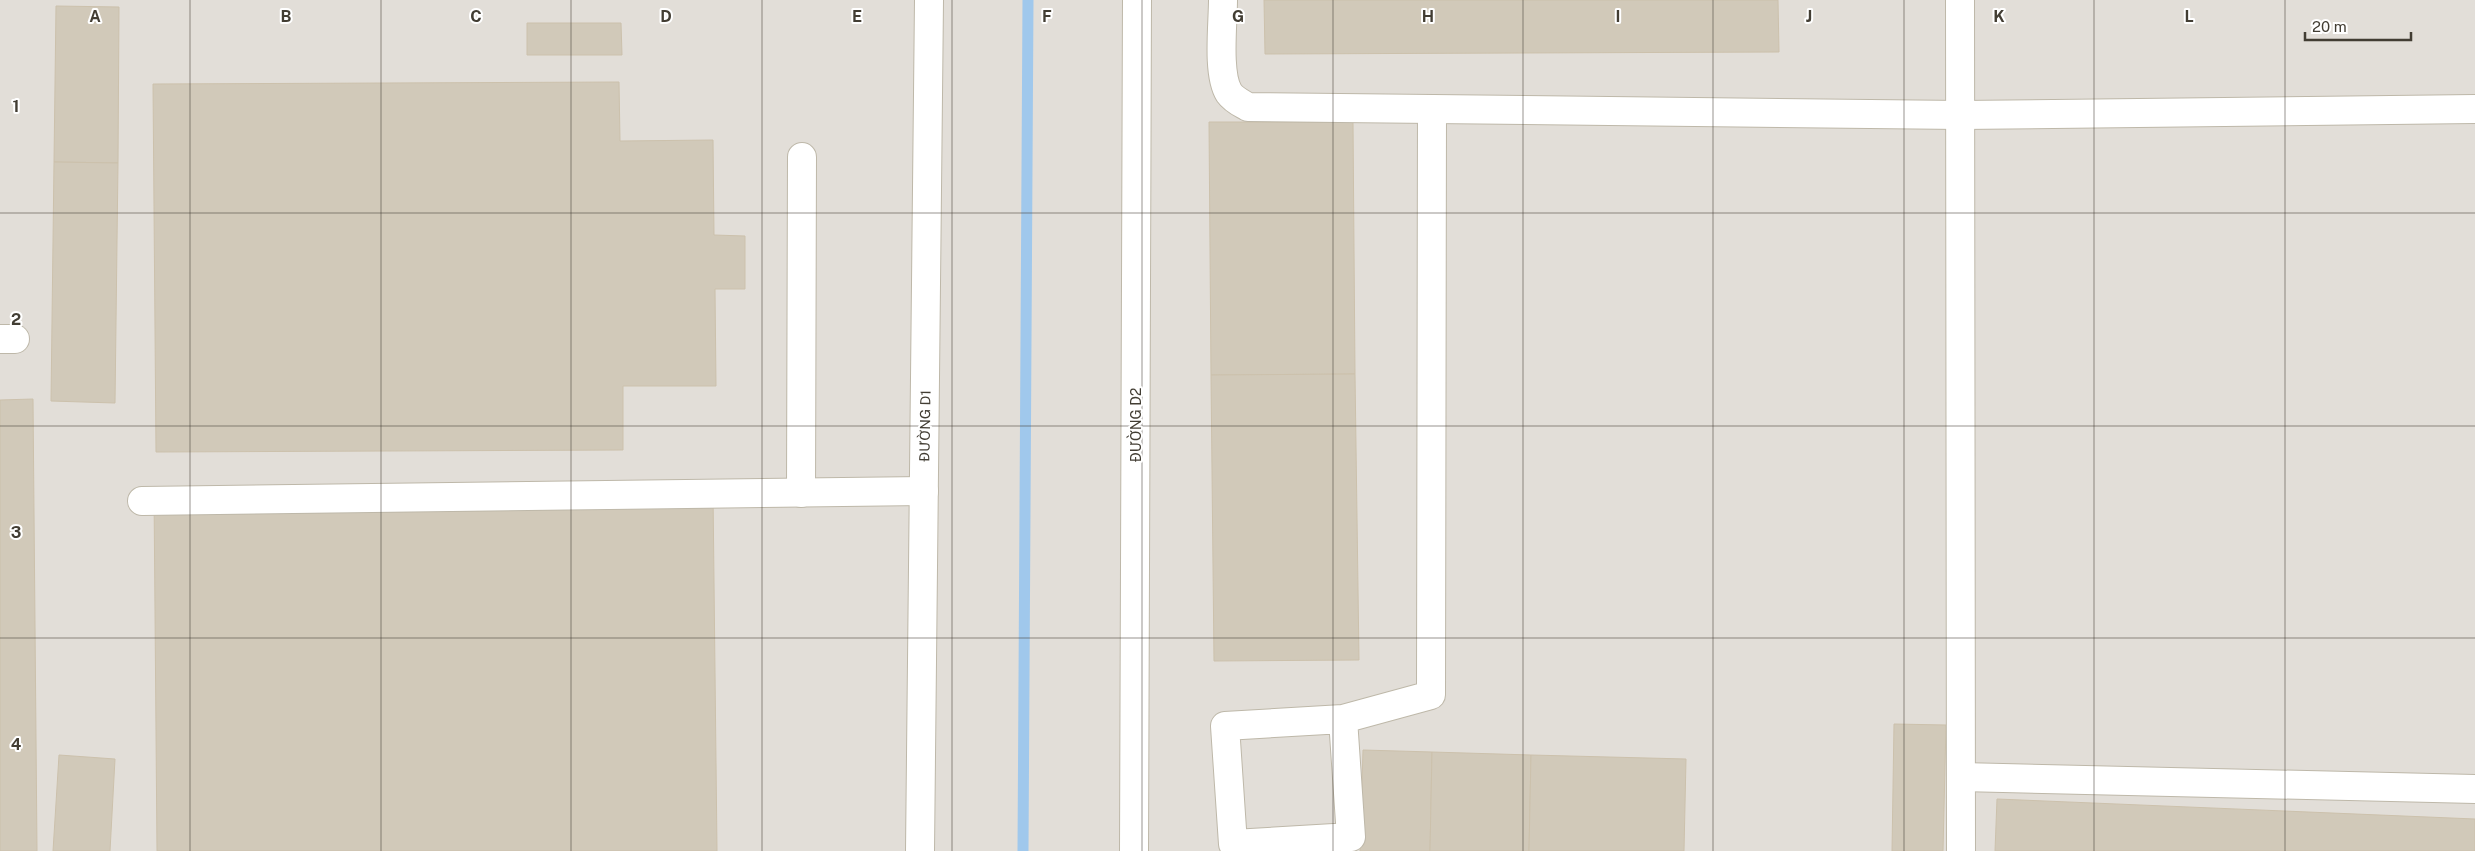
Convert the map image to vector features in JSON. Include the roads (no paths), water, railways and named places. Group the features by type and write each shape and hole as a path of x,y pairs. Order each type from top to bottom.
{"street":[{"name":"ĐƯỜNG D1","path":"920,851 930,0"},
{"name":"ĐƯỜNG D2","path":"1134,851 1137,0"},
{"path":"1223,0 1223,80 1237,102 1248,107 1962,115 2475,109"},
{"path":"1960,0 1962,115 1961,851"},
{"path":"1343,719 1351,836 1233,844 1225,726 1343,719 1431,695 1432,109"},
{"path":"801,493 802,158"},
{"path":"142,501 924,491"},
{"path":"1961,777 2475,789"}],"waterway":[{"path":"1023,851 1028,0"}]}
